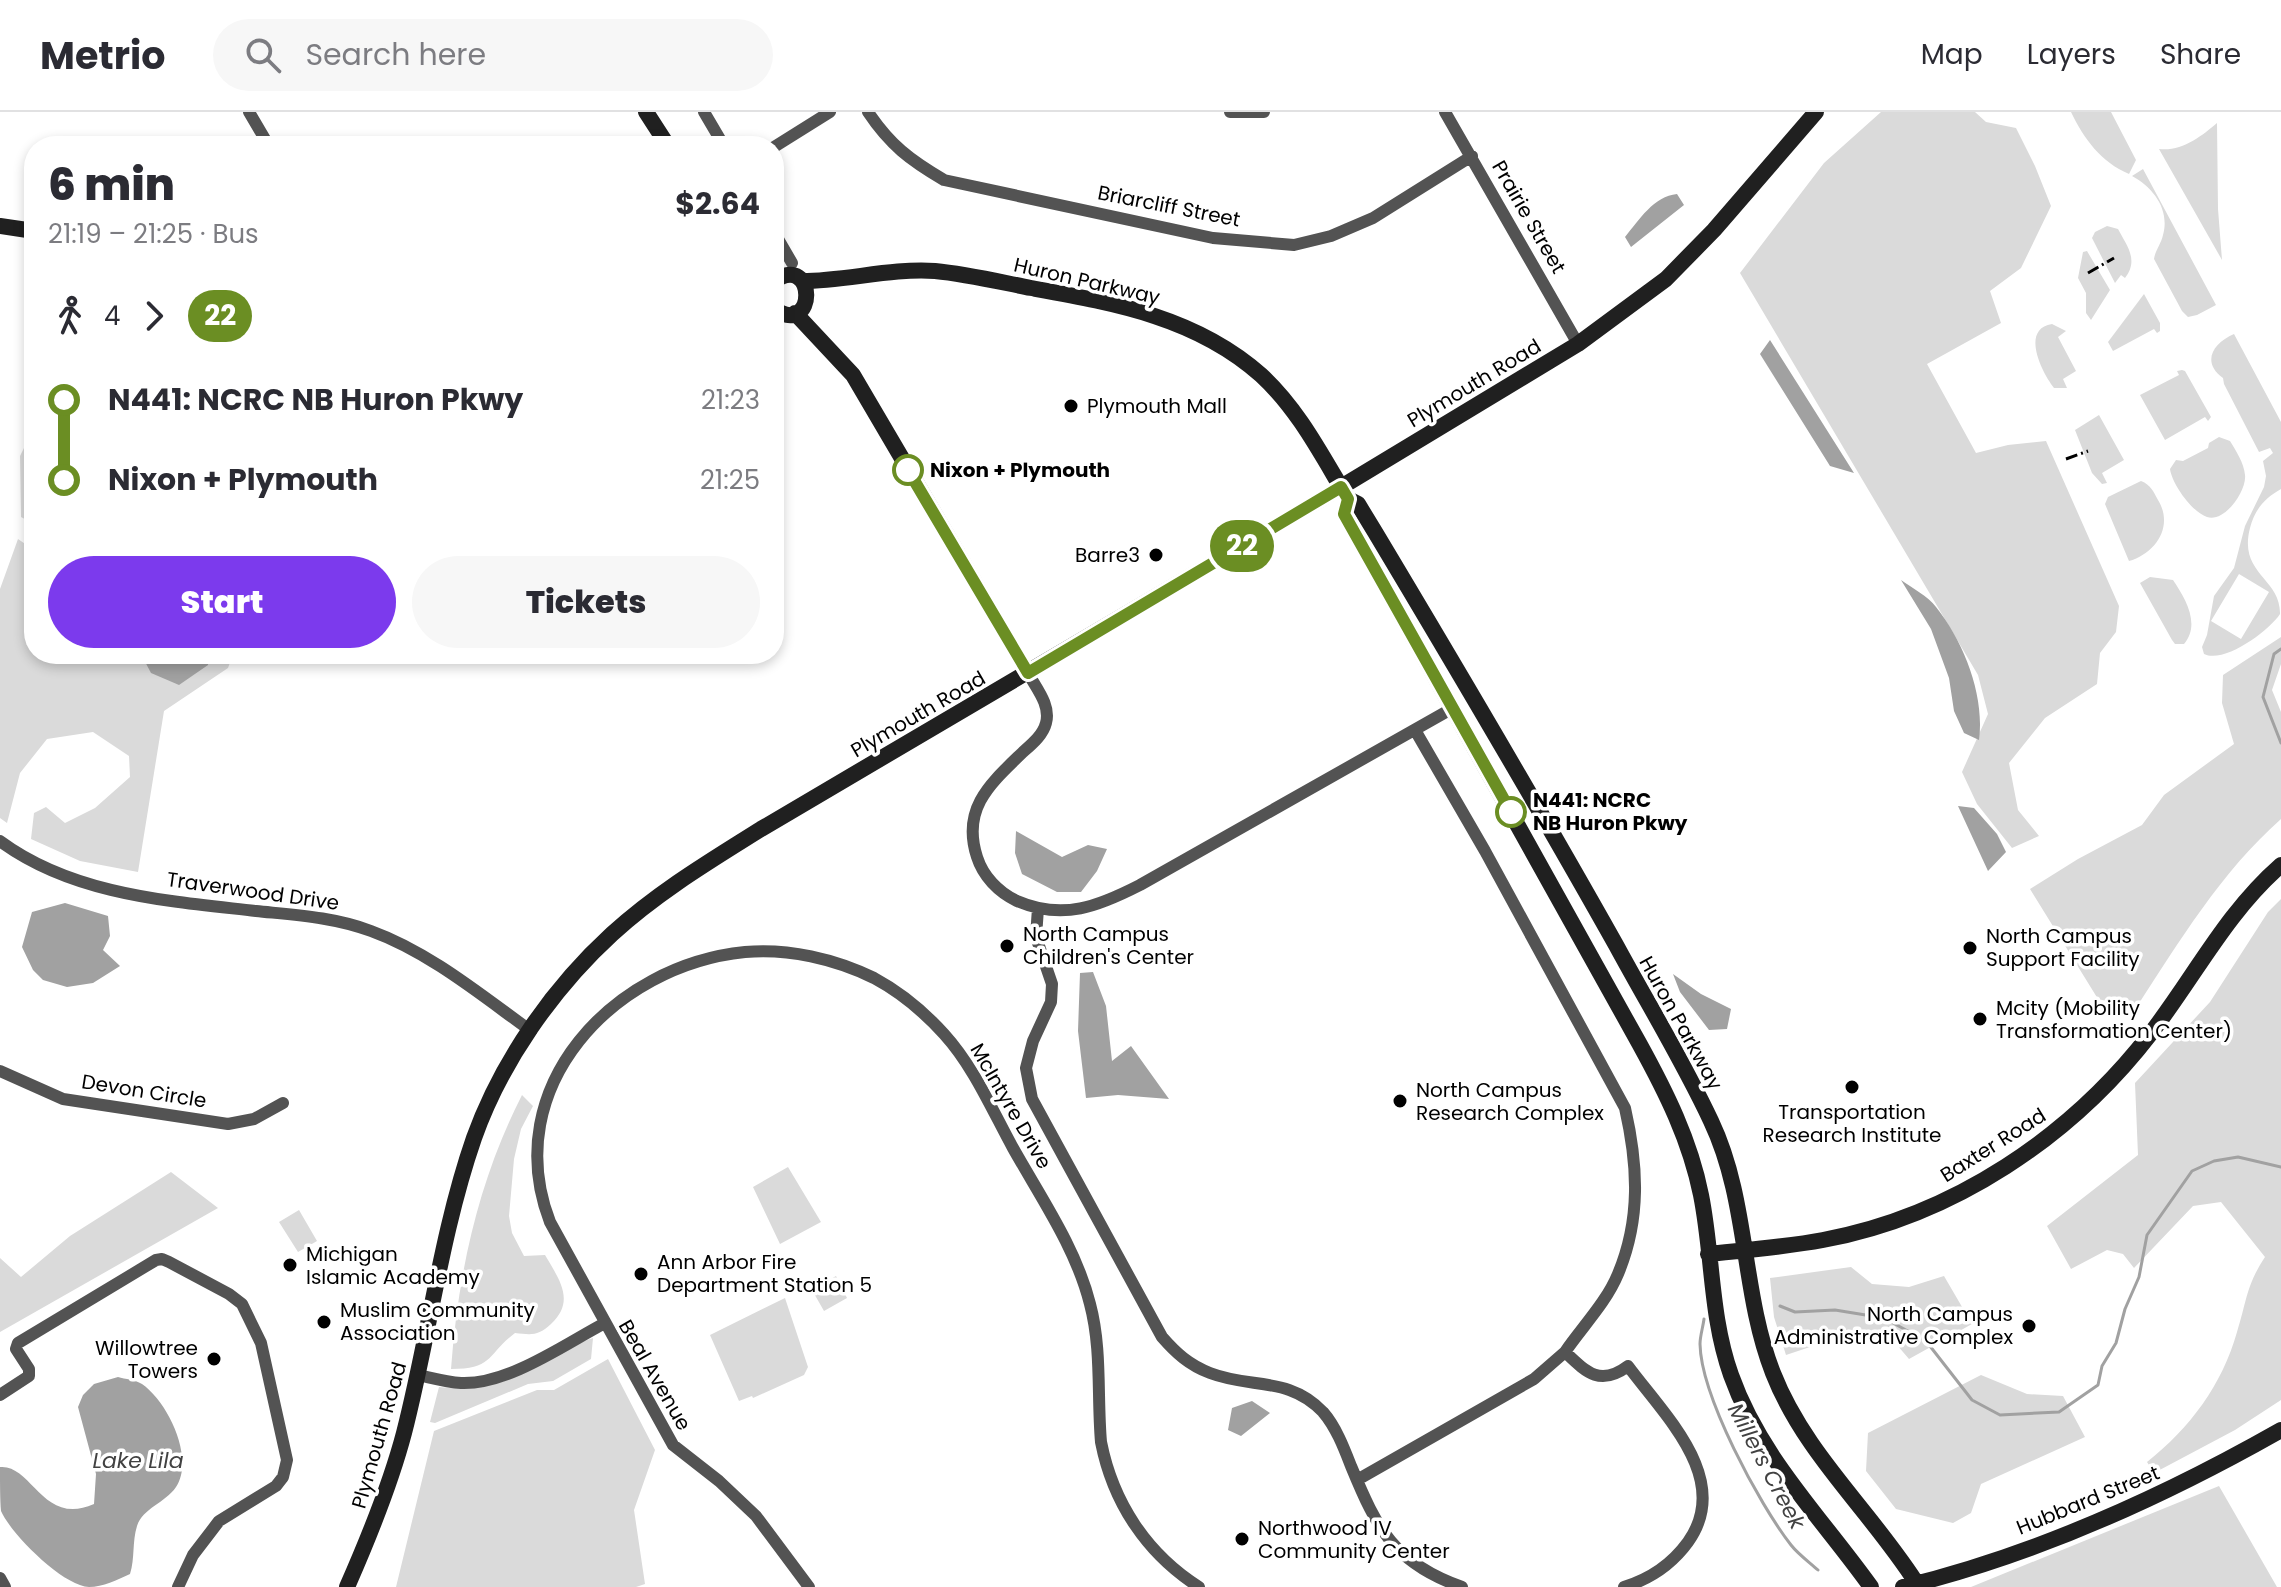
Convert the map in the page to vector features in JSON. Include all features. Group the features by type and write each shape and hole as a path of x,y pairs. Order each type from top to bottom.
{"main road":[{"path":"646,112 662,136"},
{"path":"658,112 672,136"},
{"name":"Plymouth Road","path":"347,1587 392,1476 458,1194 475,1137 515,1054 562,988 611,935 680,880 1028,673 1345,493 1578,344 1666,279 1714,230 1816,112"},
{"path":"0,226 24,230"},
{"name":"Huron Parkway","path":"784,275 791,275 802,281 935,271 1085,298 1155,315 1211,338 1261,375 1284,400 1306,428 1345,493 1358,504 1481,710 1686,1072 1721,1142 1736,1190 1761,1336 1773,1372 1790,1409 1823,1461 1883,1535 1913,1586"},
{"name":"Huron Parkway","path":"802,306 826,291 881,273"},
{"path":"784,314 802,306 808,293 802,281"},
{"path":"802,306 853,375 1028,673"},
{"name":"Huron Parkway","path":"1345,493 1344,514 1665,1090 1685,1137 1701,1193 1719,1333 1730,1373 1749,1417 1781,1472 1871,1587"},
{"path":"1453,708 1468,705 1481,710"},
{"name":"Baxter Road","path":"1708,1254 1825,1240 1906,1216 1967,1188 2034,1147 2074,1115 2121,1068 2154,1030 2237,909 2281,865"},
{"path":"1586,948 1610,935"},
{"name":"Hubbard Street","path":"1913,1586 2111,1515 2281,1430"}],"street":[{"path":"249,112 263,136"},
{"path":"704,112 718,136"},
{"path":"784,141 830,112"},
{"name":"Briarcliff Street","path":"868,112 887,140 944,180 1213,238 1294,245 1331,236 1373,218 1472,156"},
{"path":"1230,112 1264,112"},
{"name":"Prairie Street","path":"1445,112 1578,344"},
{"path":"784,249 792,263"},
{"path":"1028,673 1047,709 1045,725 1035,741 983,794 974,814 971,838 979,865 995,886 1015,900 1060,912 1103,904 1453,708"},
{"path":"1357,1480 1534,1379 1565,1352 1618,1275 1634,1220 1637,1184 1634,1145 1625,1108 1485,851 1415,730"},
{"name":"Traverwood Drive","path":"0,841 16,853 76,882 157,898 320,918 371,931 425,958 531,1031"},
{"path":"1038,908 1036,937 1052,984 1051,1002 1033,1041 1026,1068 1032,1099 1162,1337 1183,1360 1211,1374 1285,1387 1306,1396 1325,1414 1337,1433 1383,1533 1406,1558 1431,1576 1462,1587"},
{"name":"McIntyre Drive","path":"605,1323 550,1222 539,1190 535,1154 539,1120 562,1067 586,1033 632,992 681,967 749,952 820,958 876,979 920,1010 953,1045 1066,1241 1082,1278 1095,1326 1101,1442 1107,1470 1131,1520 1153,1550 1175,1572 1199,1587"},
{"name":"Devon Circle","path":"0,1071 63,1099 228,1124 254,1119 283,1103"},
{"path":"0,1395 30,1373 16,1349 18,1343 156,1260 162,1259 237,1299 261,1343 285,1445 287,1469 276,1486 267,1493 219,1521 193,1555 178,1587"},
{"name":"Beal Avenue","path":"418,1375 463,1383 488,1380 509,1374 605,1323 673,1445 719,1481 756,1516 809,1587"},
{"path":"1565,1352 1587,1372 1595,1375 1618,1374 1628,1366 1670,1422 1699,1470 1704,1491 1702,1514 1691,1537 1676,1558 1630,1586"},
{"path":"0,1578 5,1587"}],"shaded area":[{"path":"1881,112 1975,112 1986,122 2016,128 2051,206 2021,268 1990,291 2001,323 1927,364 1976,453 2008,445 2046,441 2119,606 2116,632 2100,653 2097,684 2045,718 2009,763 2018,810 2039,836 2012,848 1977,804 1962,772 1988,714 1978,675 1740,273 1824,163"},
{"path":"2071,112 2111,112 2136,160 2129,174 2094,149"},
{"path":"2217,123 2222,260 2159,149 2183,146"},
{"path":"2143,169 2216,305 2197,315 2188,317 2182,311 2154,259 2163,235 2164,217 2153,193 2132,176"},
{"path":"2107,226 2118,229 2131,259 2125,278 2121,275 2115,283 2092,238 2095,232"},
{"path":"2087,251 2110,290 2091,320 2086,313 2086,293 2078,278 2083,252"},
{"path":"2144,294 2160,323 2160,331 2157,333 2154,329 2113,351 2108,342"},
{"path":"2052,324 2066,331 2058,337 2076,371 2063,379 2067,388 2054,388 2036,352 2037,334"},
{"path":"2234,334 2281,422 2281,489 2265,500 2258,510 2252,521 2248,543 2254,566 2279,602 2280,614 2245,644 2213,656 2204,654 2202,647 2214,596 2234,568 2245,526 2264,487 2266,476 2263,461 2273,453 2270,448 2259,452 2223,378 2212,366 2212,353","holes":["2239,574 2269,592 2241,639 2211,621"]},
{"path":"2182,370 2211,417 2208,421 2205,417 2165,440 2140,395 2179,375 2177,371"},
{"path":"2099,415 2124,460 2102,473 2107,483 2102,484 2092,473 2075,430"},
{"path":"2219,437 2230,441 2235,449 2243,466 2245,481 2234,504 2214,518 2195,510 2184,497 2170,469 2176,460 2183,461 2208,448 2209,443"},
{"path":"24,448 24,519 21,517 20,456"},
{"path":"2141,481 2149,486 2158,500 2164,519 2163,529 2147,552 2129,561 2105,504 2108,497"},
{"path":"18,539 24,543 24,664 229,664 228,668 164,711 138,872 80,861 31,839 34,813 46,807 65,823 95,808 130,777 129,756 93,732 47,739 20,773 7,823 0,818 0,589"},
{"path":"2150,577 2173,580 2182,595 2191,620 2189,636 2184,644 2175,644 2172,640 2140,583"},
{"path":"2281,637 2281,664 2272,690 2281,712 2281,819 2220,885 2136,1008 2098,999 2030,889 2142,825 2164,795 2234,744 2222,703 2223,675"},
{"path":"2281,899 2281,1400 2235,1430 2154,1473 2147,1462 2190,1420 2223,1370 2250,1285 2265,1257 2221,1202 2193,1206 2134,1268 2123,1254 2107,1250 2071,1269 2047,1226 2138,1155 2135,1083 2210,1002 2268,912"},
{"path":"522,1095 533,1106 521,1129 514,1159 509,1216 512,1233 524,1256 545,1255 563,1290 563,1307 542,1331 515,1333 482,1363 451,1369 465,1263 482,1194"},
{"path":"788,1167 821,1222 780,1244 753,1187"},
{"path":"171,1172 218,1208 0,1332 0,1258 21,1277 70,1236"},
{"path":"299,1210 317,1241 298,1252 279,1222"},
{"path":"1851,1267 1872,1284 1909,1287 1944,1276 1972,1324 1909,1359 1891,1338 1852,1333 1786,1355 1774,1317 1770,1278"},
{"path":"836,1276 847,1298 824,1311 812,1290"},
{"path":"785,1298 808,1367 804,1375 753,1398 739,1401 710,1335"},
{"path":"593,1338 591,1359 553,1381 528,1384 435,1423 430,1422 439,1387 470,1388 499,1383"},
{"path":"608,1359 655,1450 634,1510 645,1584 636,1587 396,1587 434,1431 537,1390 554,1390"},
{"path":"1981,1375 2027,1394 2063,1396 2085,1437 1981,1484 1971,1513 1953,1523 1896,1509 1866,1471 1868,1433"},
{"path":"2219,1486 2277,1587 1971,1587"}],"water":[{"path":"1677,194 1684,205 1631,247 1625,237 1642,216 1661,199"},
{"path":"1770,340 1854,473 1830,466 1760,354"},
{"path":"1901,580 1933,603 1955,636 1975,688 1979,706 1979,740 1964,733 1954,711 1949,678 1931,629"},
{"path":"146,664 208,664 179,685 151,673"},
{"path":"1958,806 1974,808 1997,834 2006,852 1988,871"},
{"path":"1016,831 1062,857 1088,845 1107,849 1097,871 1081,892 1057,892 1022,874 1015,853"},
{"path":"65,903 108,916 110,936 103,950 120,966 93,983 67,987 43,980 33,970 22,947 32,912"},
{"path":"1093,972 1106,1006 1112,1061 1131,1046 1169,1099 1118,1095 1086,1098 1078,1031 1080,973"},
{"path":"1673,974 1701,994 1731,1009 1727,1029 1709,1030 1680,992"},
{"name":"Lake Lila","path":"118,1377 142,1384 161,1404 176,1431 182,1461 181,1475 171,1493 140,1520 135,1532 130,1574 89,1587 52,1569 15,1532 1,1511 0,1467 21,1475 50,1502 62,1508 77,1509 94,1504 96,1474 78,1407 83,1395 94,1384"},
{"path":"1252,1401 1270,1413 1241,1436 1228,1430 1232,1408"}],"waterway":[{"name":"Millers Creek","path":"2281,649 2274,654 2263,697 2281,743"},
{"name":"Millers Creek","path":"1780,1306 1795,1312 1835,1310 1884,1318 1926,1341 1972,1400 2000,1415 2059,1412 2098,1385 2102,1366 2116,1343 2125,1309 2139,1277 2147,1235 2192,1171 2214,1161 2238,1157 2281,1167"},
{"name":"Millers Creek","path":"1704,1319 1700,1344 1703,1366 1710,1392 1734,1449 1778,1527 1794,1548 1818,1570"}],"railway":[{"path":"2088,273 2114,258"},
{"path":"2066,459 2088,451"}],"bus line":[{"name":"22","path":"908,470 1028,673 1341,487 1348,499 1344,514 1511,812"}],"place":[{"name":"Plymouth Mall","path":"1071,406"},
{"name":"Nixon + Plymouth","path":"908,470"},
{"name":"Barre3","path":"1156,555"},
{"name":"N441: NCRC NB Huron Pkwy","path":"1511,812"},
{"name":"North Campus Children's Center","path":"1007,946"},
{"name":"North Campus Support Facility","path":"1970,948"},
{"name":"Mcity (Mobility Transformation Center)","path":"1980,1019"},
{"name":"Transportation Research Institute","path":"1852,1087"},
{"name":"North Campus Research Complex","path":"1400,1101"},
{"name":"Michigan Islamic Academy","path":"290,1265"},
{"name":"Ann Arbor Fire Department Station 5","path":"641,1274"},
{"name":"Muslim Community Association","path":"324,1322"},
{"name":"North Campus Administrative Complex","path":"2029,1326"},
{"name":"Willowtree Towers","path":"214,1359"},
{"name":"Northwood IV Community Center","path":"1242,1539"}]}
